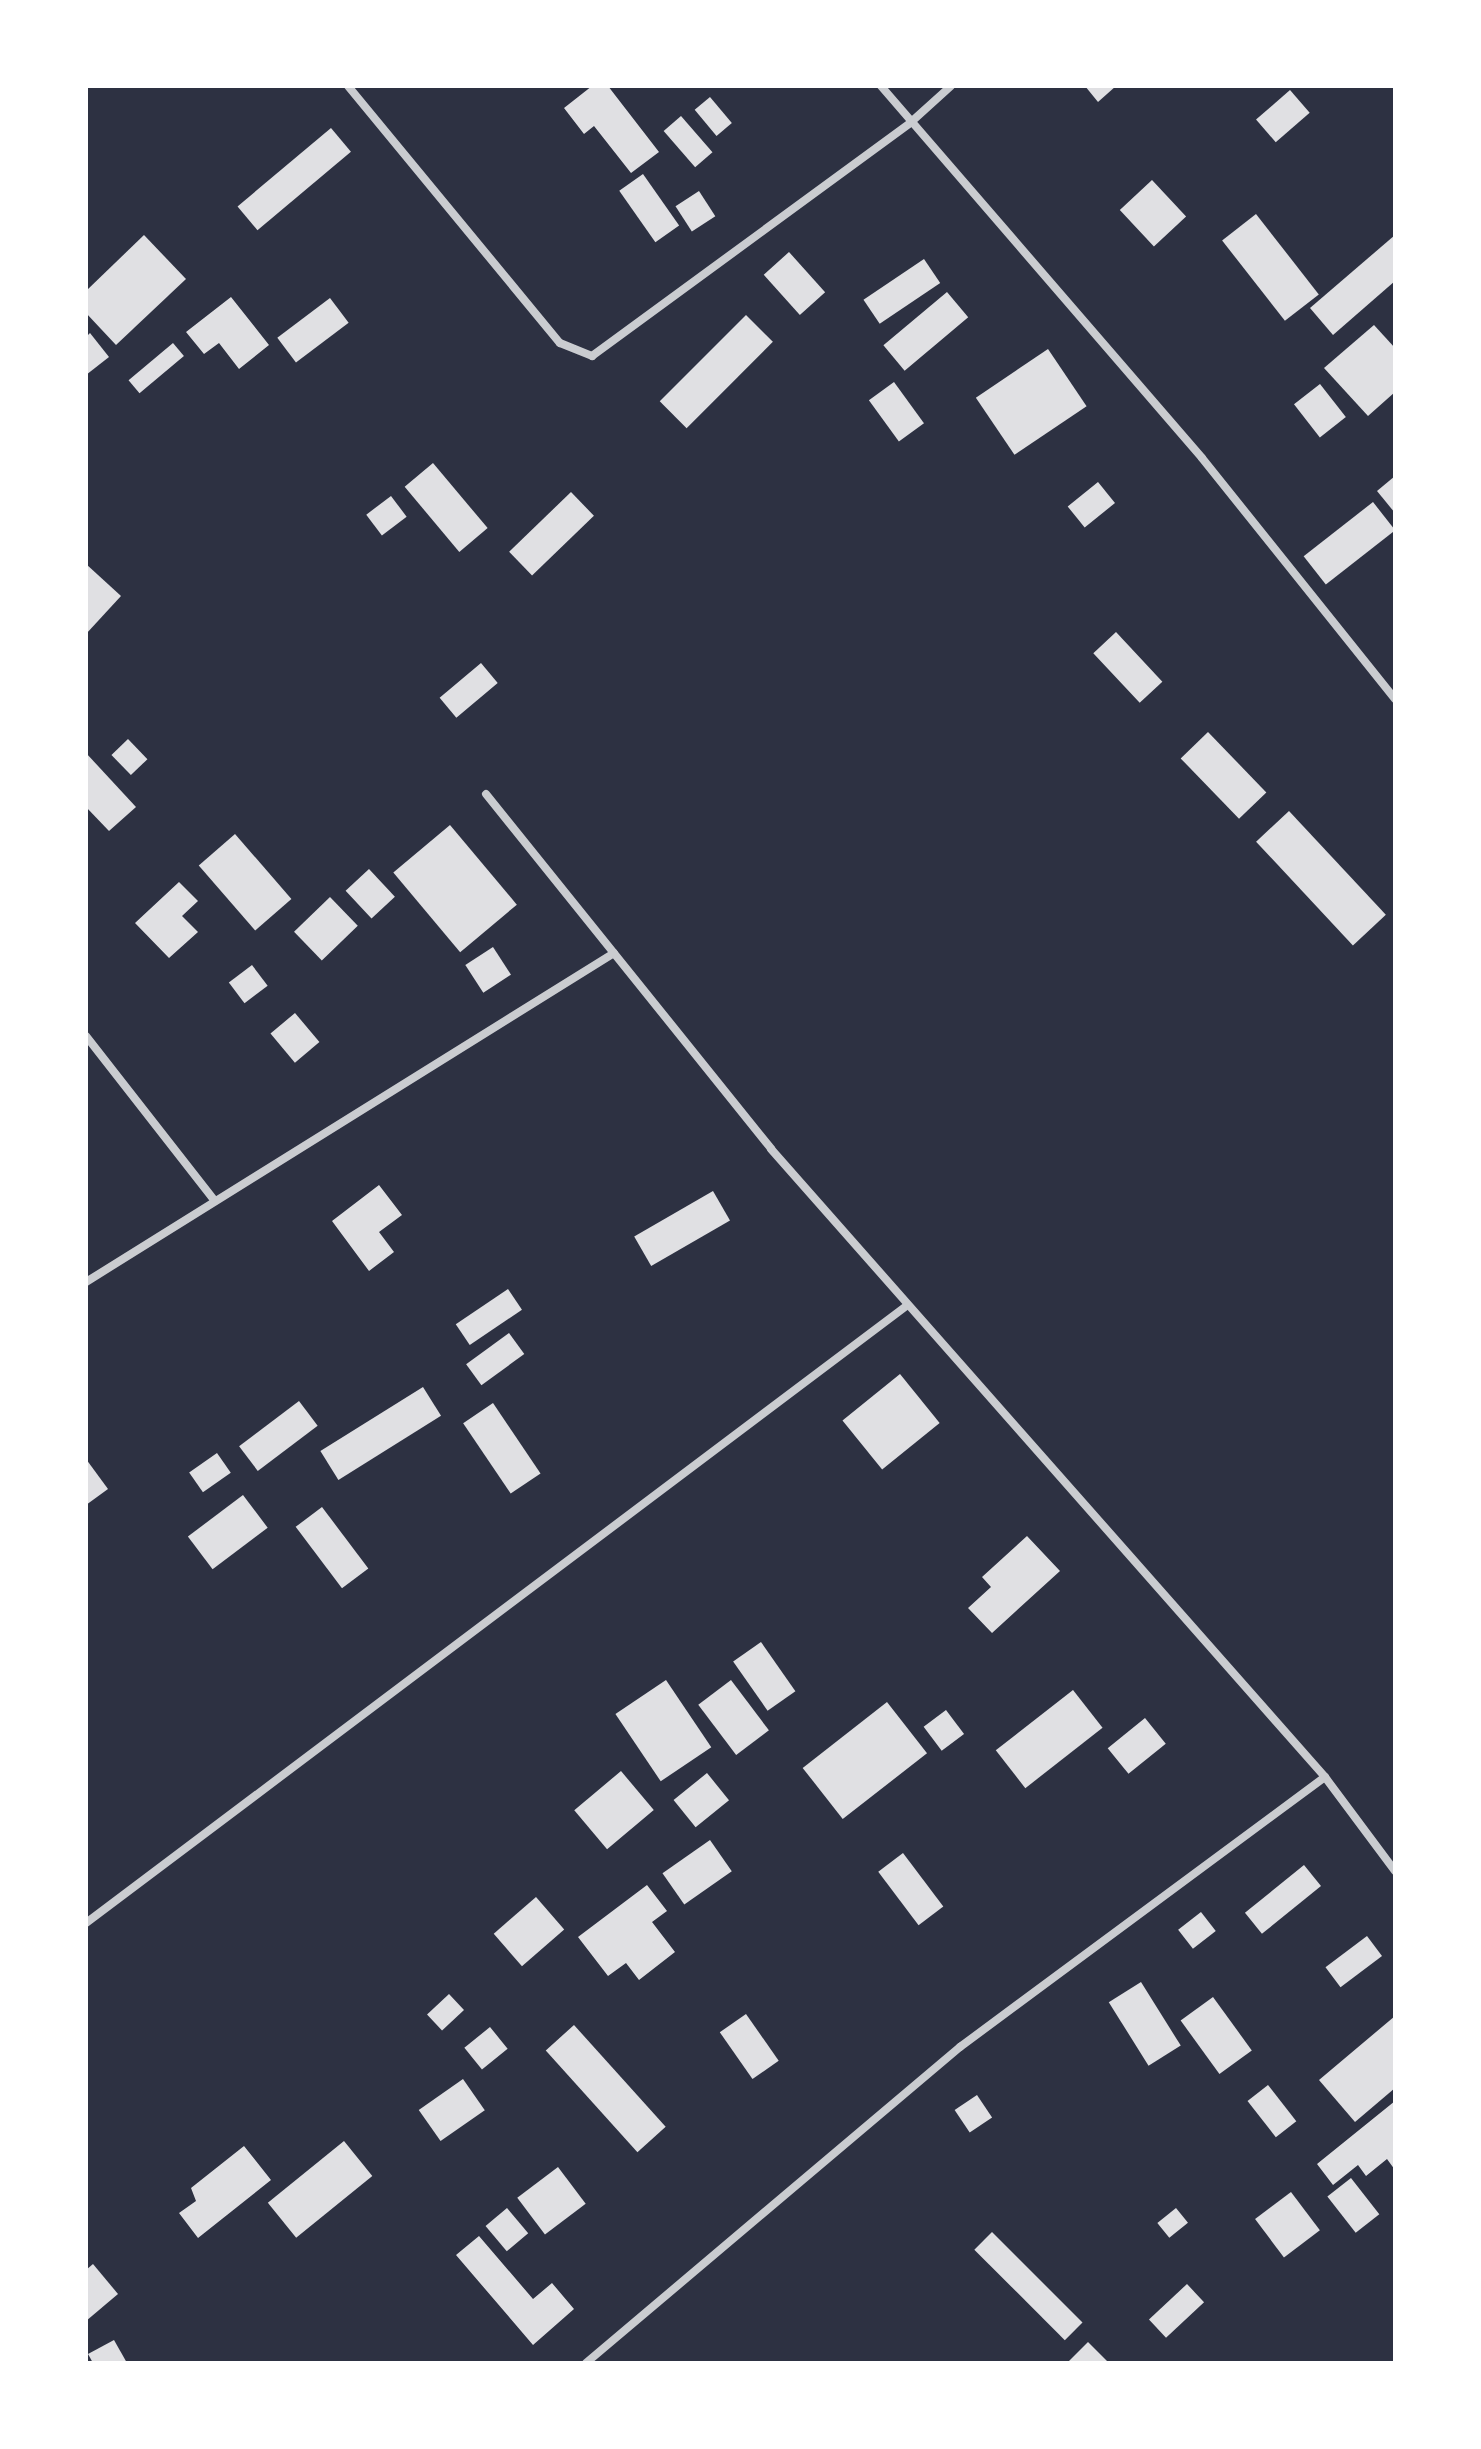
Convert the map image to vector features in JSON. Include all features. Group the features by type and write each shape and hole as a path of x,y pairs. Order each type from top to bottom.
{"street":[{"path":"348,86 560,343 583,356 605,350 910,123 951,86"},
{"path":"881,86 1202,458 1395,699"},
{"path":"486,794 905,1307 1325,1777 1395,1871"},
{"path":"86,1282 614,953"},
{"path":"86,1036 215,1201"},
{"path":"86,1923 905,1307"},
{"path":"586,2363 960,2047 1325,1777"}],"building":[{"path":"592,86 608,86 659,152 631,173 594,126 584,134 564,108"},
{"path":"1085,86 1116,86 1098,102"},
{"path":"1290,90 1310,113 1276,142 1256,120"},
{"path":"710,97 732,123 717,136 695,110"},
{"path":"681,116 712,152 695,167 664,131"},
{"path":"331,128 351,152 257,230 238,206"},
{"path":"643,174 679,226 655,242 619,191"},
{"path":"1152,180 1186,217 1154,247 1120,210"},
{"path":"699,191 715,216 692,231 676,206"},
{"path":"1256,214 1319,294 1285,321 1222,240"},
{"path":"144,235 186,279 116,345 86,313 86,291"},
{"path":"1395,235 1395,281 1333,335 1310,308"},
{"path":"789,252 825,292 800,315 764,275"},
{"path":"924,259 940,283 880,324 863,300"},
{"path":"947,292 968,317 905,371 883,345"},
{"path":"231,297 269,345 239,369 219,343 204,354 186,332"},
{"path":"330,298 349,323 296,362 277,338"},
{"path":"746,315 773,342 687,428 660,401"},
{"path":"1374,325 1395,348 1395,392 1368,416 1324,368"},
{"path":"90,333 109,357 86,375 86,337"},
{"path":"173,343 184,356 139,393 129,380"},
{"path":"1048,349 1087,406 1014,455 976,398"},
{"path":"894,382 924,423 899,441 869,400"},
{"path":"1320,384 1346,417 1320,437 1294,404"},
{"path":"433,463 488,528 459,552 405,487"},
{"path":"1395,476 1395,513 1377,491"},
{"path":"1098,482 1115,503 1085,528 1068,507"},
{"path":"571,492 594,516 532,575 509,552"},
{"path":"391,496 407,517 382,535 366,515"},
{"path":"1373,502 1395,530 1326,585 1304,556"},
{"path":"86,564 121,596 86,634"},
{"path":"1116,632 1162,682 1140,703 1093,653"},
{"path":"481,663 498,683 456,718 440,698"},
{"path":"1208,732 1266,792 1239,819 1181,758"},
{"path":"128,739 147,759 131,775 111,755"},
{"path":"86,753 136,807 109,831 86,807"},
{"path":"1289,811 1386,915 1353,946 1256,842"},
{"path":"450,825 517,905 460,952 393,873"},
{"path":"235,834 291,899 255,930 199,865"},
{"path":"369,869 395,897 372,919 346,891"},
{"path":"179,882 198,901 182,916 198,932 169,958 135,923"},
{"path":"330,897 358,926 322,961 294,932"},
{"path":"493,947 511,975 483,993 465,965"},
{"path":"252,965 268,986 244,1003 229,982"},
{"path":"295,1013 319,1042 295,1063 270,1034"},
{"path":"379,1185 402,1215 379,1232 394,1252 369,1271 332,1221"},
{"path":"713,1191 730,1220 651,1266 634,1236"},
{"path":"508,1289 522,1310 470,1345 456,1324"},
{"path":"509,1333 524,1354 481,1385 466,1364"},
{"path":"900,1374 940,1423 882,1470 842,1421"},
{"path":"423,1387 441,1416 338,1480 320,1451"},
{"path":"299,1401 318,1426 258,1471 239,1446"},
{"path":"493,1403 541,1473 511,1494 463,1423"},
{"path":"217,1453 231,1473 203,1492 189,1473"},
{"path":"86,1459 108,1489 86,1505"},
{"path":"243,1495 268,1528 213,1569 188,1537"},
{"path":"322,1507 368,1568 342,1588 296,1527"},
{"path":"1027,1536 1060,1571 992,1633 968,1608 991,1587 982,1577"},
{"path":"761,1642 795,1691 768,1711 733,1662"},
{"path":"666,1680 711,1747 661,1781 615,1714"},
{"path":"731,1680 769,1730 736,1755 698,1705"},
{"path":"1073,1690 1103,1728 1025,1788 996,1750"},
{"path":"887,1702 927,1753 843,1819 803,1768"},
{"path":"946,1710 964,1734 942,1751 924,1727"},
{"path":"1145,1718 1166,1744 1128,1774 1108,1748"},
{"path":"621,1771 654,1810 607,1849 574,1810"},
{"path":"707,1773 729,1800 696,1827 674,1800"},
{"path":"710,1840 732,1871 684,1904 662,1873"},
{"path":"903,1853 943,1907 919,1925 878,1872"},
{"path":"1304,1865 1321,1886 1262,1934 1245,1913"},
{"path":"647,1885 667,1911 652,1922 675,1952 639,1980 626,1963 608,1976 578,1937"},
{"path":"536,1897 564,1929 522,1966 494,1934"},
{"path":"1201,1912 1216,1931 1193,1949 1178,1930"},
{"path":"1367,1936 1382,1956 1341,1987 1325,1967"},
{"path":"1141,1982 1181,2046 1149,2066 1109,2002"},
{"path":"449,1994 464,2010 442,2031 427,2014"},
{"path":"1213,1997 1252,2050 1219,2074 1181,2021"},
{"path":"746,2014 779,2061 752,2079 720,2032"},
{"path":"1395,2016 1395,2088 1355,2122 1319,2080"},
{"path":"574,2025 666,2127 637,2152 546,2050"},
{"path":"490,2027 508,2049 482,2070 464,2048"},
{"path":"463,2079 485,2110 441,2141 419,2110"},
{"path":"1268,2085 1296,2121 1276,2137 1248,2101"},
{"path":"977,2095 992,2117 970,2132 955,2110"},
{"path":"1395,2101 1395,2170 1387,2159 1366,2176 1358,2165 1333,2185 1317,2164"},
{"path":"344,2141 372,2176 296,2238 268,2203"},
{"path":"244,2146 271,2180 198,2238 179,2213 196,2201 191,2188"},
{"path":"558,2167 586,2204 545,2234 517,2198"},
{"path":"1351,2178 1379,2214 1356,2233 1327,2196"},
{"path":"1291,2192 1320,2230 1284,2257 1255,2219"},
{"path":"507,2208 528,2233 507,2251 486,2226"},
{"path":"1176,2208 1188,2223 1169,2238 1157,2223"},
{"path":"992,2232 1083,2323 1065,2340 974,2250"},
{"path":"479,2236 533,2299 552,2283 574,2309 533,2345 456,2255"},
{"path":"93,2264 118,2294 86,2321 86,2270"},
{"path":"1187,2284 1204,2302 1166,2338 1149,2319"},
{"path":"114,2340 127,2363 93,2363 88,2354"},
{"path":"1088,2342 1109,2363 1067,2363"}]}
